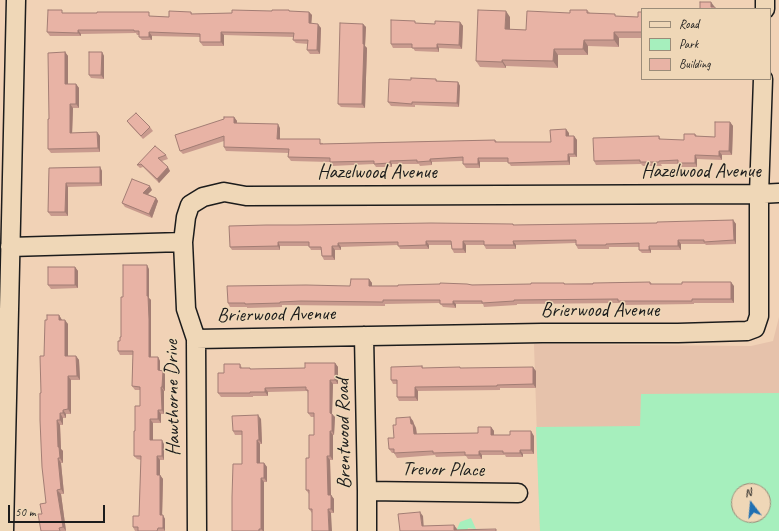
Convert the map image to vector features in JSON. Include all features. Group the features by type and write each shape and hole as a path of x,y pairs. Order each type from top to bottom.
{"street":[{"path":"4,531 16,0"},
{"name":"Brierwood Avenue","path":"196,339 542,333 678,333 747,331 755,328 759,316 759,194 763,80"},
{"name":"Hazelwood Avenue","path":"183,242 186,217 190,205 203,197 224,192 246,196 779,193"},
{"path":"10,247 183,242"},
{"name":"Hawthorne Drive","path":"183,242 186,309 196,339 196,531"},
{"name":"Brentwood Road","path":"364,336 368,491 367,531"},
{"name":"Trevor Place","path":"368,491 518,493"}],"shaded area":[{"path":"779,317 779,531 540,531 534,344 751,346 773,341"}],"green space":[{"path":"779,393 779,531 540,531 536,427 640,426 641,394"},
{"path":"471,518 476,529 468,528 467,531 457,531 460,522"}],"building":[{"path":"700,2 711,2 711,7 715,7 715,8 700,8"},
{"path":"48,10 62,10 62,13 149,12 149,16 169,17 169,11 191,12 191,14 232,13 232,10 289,10 309,12 309,23 318,24 317,50 307,50 308,40 293,40 294,33 221,32 221,42 200,42 200,34 149,32 149,37 139,37 139,31 134,30 78,30 78,33 47,32"},
{"path":"478,10 506,11 505,29 526,30 527,11 570,13 570,10 587,10 587,13 638,17 638,12 641,12 641,32 614,32 614,40 584,40 583,49 554,49 553,61 476,61"},
{"path":"391,20 435,24 435,21 460,22 459,45 437,44 437,48 412,48 412,44 391,44"},
{"path":"340,23 363,24 364,44 362,104 338,104"},
{"path":"65,52 65,84 76,84 76,104 70,104 70,133 97,132 98,148 48,149 48,53"},
{"path":"89,52 102,52 101,75 89,75"},
{"path":"411,78 458,82 457,103 412,102 412,104 388,102 389,79 411,80"},
{"path":"136,113 150,127 141,136 127,121"},
{"path":"224,117 234,117 234,123 278,124 277,139 320,139 320,144 495,140 495,142 551,142 550,130 566,129 566,136 574,136 574,154 568,154 568,161 508,163 508,158 478,158 478,164 463,164 463,157 430,159 430,161 417,162 417,160 390,161 390,163 374,164 374,161 330,162 330,158 288,157 289,149 224,147 224,136 180,151 175,135 224,119"},
{"path":"715,122 730,122 729,151 719,151 719,156 695,155 695,163 678,163 678,160 659,162 640,162 640,160 594,161 593,138 659,136 659,139 684,140 684,134 715,137"},
{"path":"155,146 166,155 158,158 168,167 157,179 141,164 137,165"},
{"path":"100,167 100,183 66,183 65,212 48,212 49,168"},
{"path":"132,179 150,186 143,193 156,198 149,214 122,203"},
{"path":"733,220 734,240 704,242 704,240 678,240 678,246 649,246 649,250 639,250 639,243 576,245 576,240 513,241 514,245 484,245 484,241 463,241 463,249 452,249 451,241 426,241 426,245 398,246 398,242 338,243 338,246 332,246 332,256 322,256 321,247 309,247 309,242 278,242 278,246 230,247 229,226 431,223 513,225 657,223"},
{"path":"123,265 147,265 149,357 158,357 158,370 163,371 161,387 162,410 158,410 158,419 150,419 150,440 162,440 162,456 157,456 157,475 160,475 160,515 163,515 163,528 158,528 157,531 138,531 138,527 133,527 133,516 139,516 141,456 134,456 134,431 135,406 140,406 140,387 132,386 133,351 118,351 118,341 120,341 121,337"},
{"path":"48,267 75,267 75,285 48,285"},
{"path":"351,279 369,279 369,286 398,286 440,283 472,285 650,282 650,284 682,284 682,282 731,282 731,299 692,299 692,301 618,301 618,299 514,300 482,303 482,301 453,301 453,304 440,304 440,300 383,300 383,302 301,301 245,304 228,303 227,286 350,286"},
{"path":"47,315 59,315 59,320 65,320 65,356 76,356 77,376 68,376 68,409 63,410 63,413 60,413 60,420 57,420 60,458 58,458 61,489 57,490 63,527 59,528 60,531 41,531 38,514 42,514 40,504 46,503 42,467 40,420 40,356 44,356 45,320 47,320"},
{"path":"305,363 335,363 335,380 330,380 330,413 332,414 332,431 330,431 330,456 327,456 328,495 331,495 331,509 328,509 329,531 312,531 312,509 309,509 309,490 306,490 306,458 309,458 309,435 314,435 314,413 308,413 308,390 306,390 306,387 265,388 265,392 218,393 218,373 224,373 224,364 240,364 240,368 250,369 305,368"},
{"path":"422,366 422,368 533,367 533,384 415,387 415,397 397,397 397,380 391,380 391,367"},
{"path":"258,415 259,440 257,440 257,463 264,463 264,478 261,478 261,529 259,529 259,531 232,531 233,464 242,464 242,431 233,431 232,416"},
{"path":"410,417 411,424 413,424 414,434 478,433 478,427 491,427 491,435 510,435 510,431 531,431 531,450 520,450 520,453 479,451 479,455 465,455 465,452 433,453 433,451 394,453 394,449 389,449 388,438 394,438 393,425 396,425 396,418"},
{"path":"420,512 422,526 454,525 454,530 496,529 496,531 400,531 398,514"}]}
